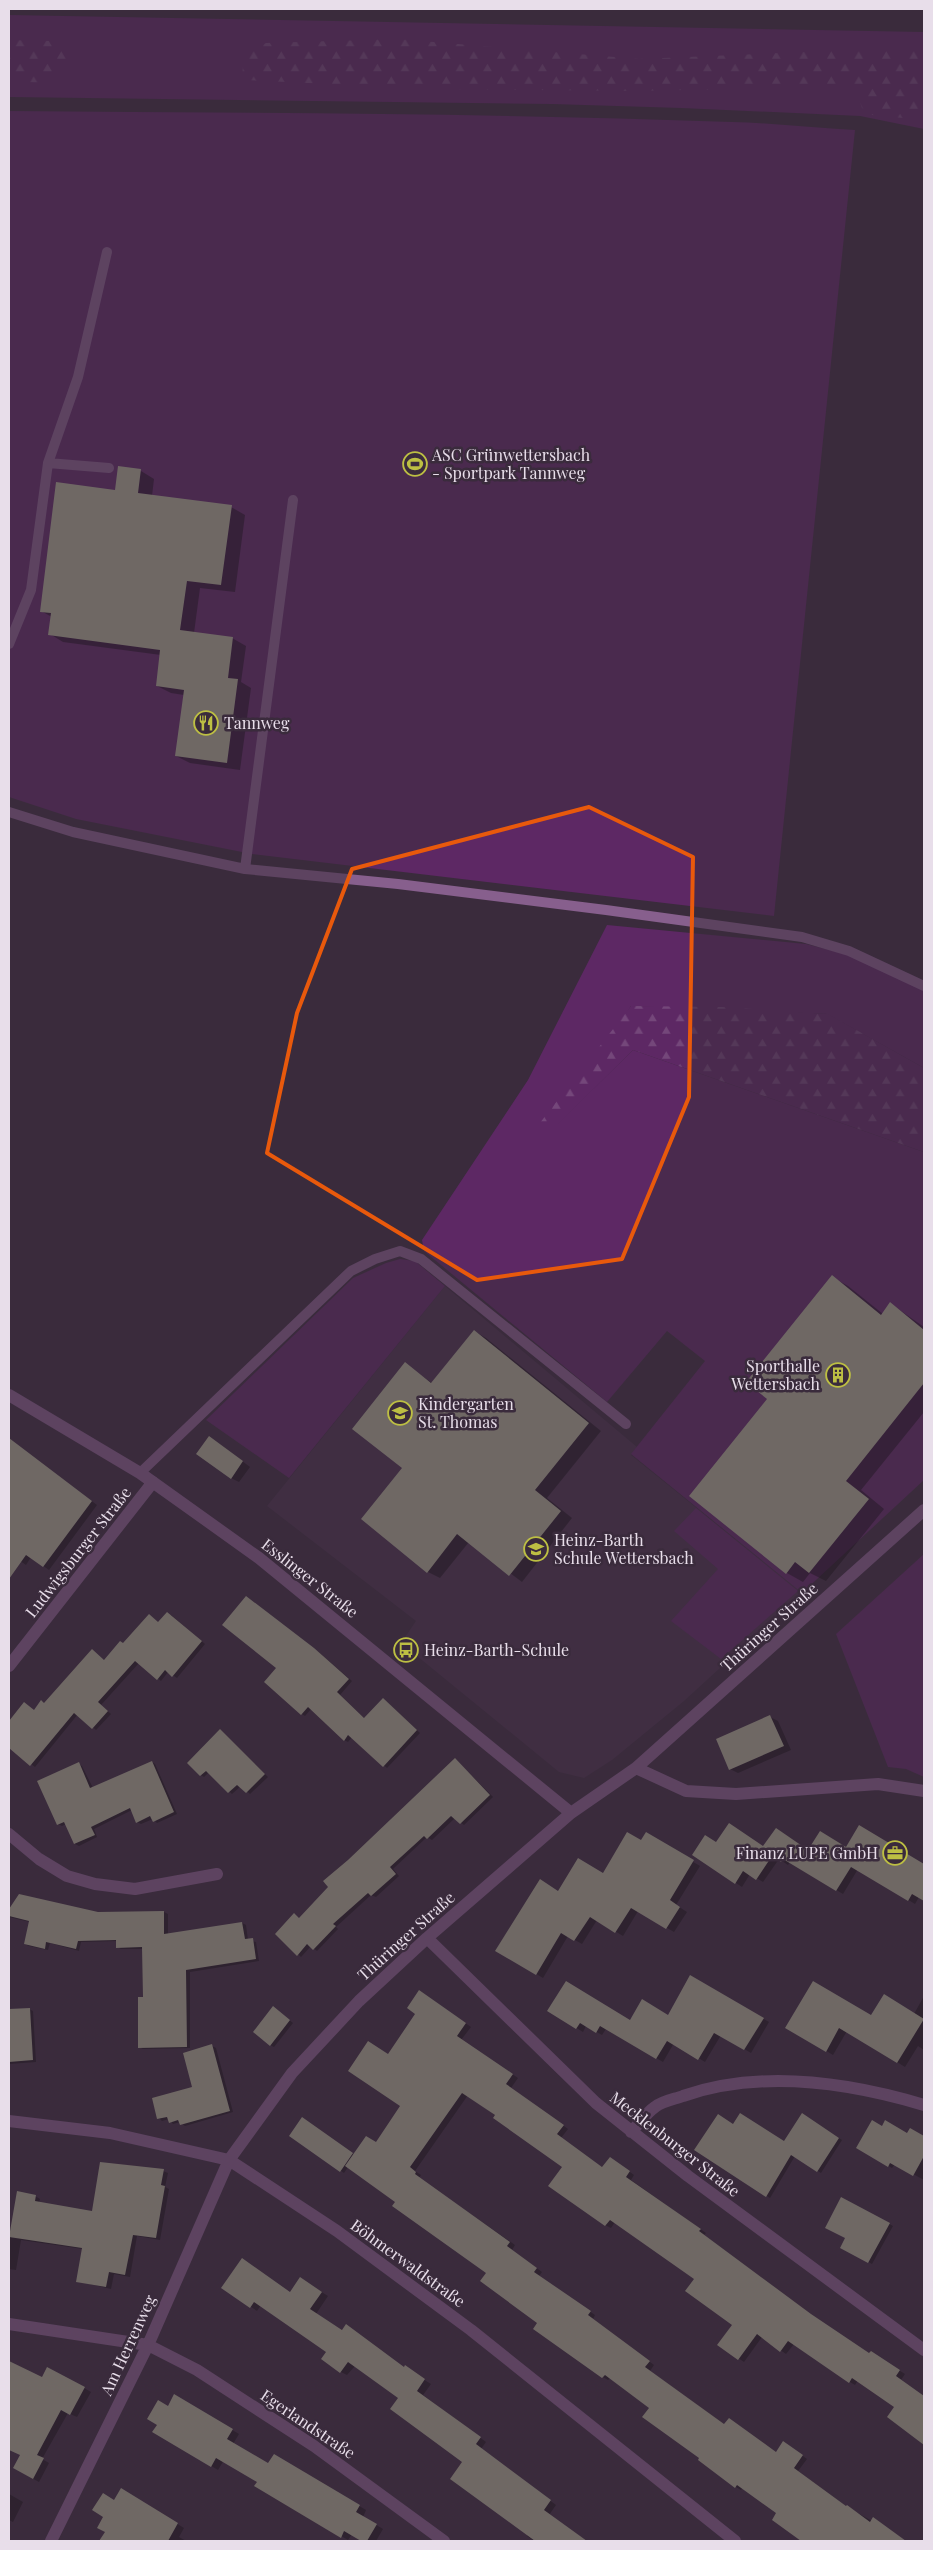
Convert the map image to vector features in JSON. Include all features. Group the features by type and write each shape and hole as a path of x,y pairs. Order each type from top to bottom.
{"street":[{"name":"Esslinger Straße","path":"9,1395 140,1473 273,1570 572,1813"},
{"name":"Ludwigsburger Straße","path":"9,1666 153,1482"},
{"name":"Thüringer Straße","path":"229,2160 292,2073 314,2047 359,2001 427,1938 572,1813 636,1768 924,1510"},
{"path":"636,1768 686,1791 736,1794 878,1784 924,1791"},
{"path":"9,1834 39,1859 67,1876 95,1884 135,1889 217,1874"},
{"name":"Mecklenburger Straße","path":"427,1938 596,2103 688,2176 924,2350"},
{"path":"631,2132 655,2106 697,2091 739,2082 811,2082 875,2090 924,2105"},
{"name":"Böhmerwaldstraße","path":"9,2121 110,2133 229,2160 337,2231 471,2330 735,2541"},
{"name":"Am Herrenweg","path":"51,2541 148,2345 229,2160"},
{"name":"Egerlandstraße","path":"9,2324 148,2345 197,2370 314,2446 444,2541"}],"lane":[{"path":"9,644 31,590 48,463 78,377 106,252"},
{"path":"48,463 109,468"},
{"path":"245,869 293,500"},
{"path":"9,812 72,832 245,869 398,884 802,937 849,952 924,986"},
{"path":"140,1473 351,1271 375,1259 400,1251 421,1259 453,1282 626,1424"}],"highlighted area":[{"path":"589,807 693,857 689,1097 622,1259 477,1280 267,1153 297,1013 352,869"}],"shaded area":[{"name":"Heinz-Barth Schule Wettersbach","path":"445,1286 637,1447 631,1455 802,1593 684,1701 612,1760 584,1778 559,1772 401,1643 416,1621 267,1506"}],"green space":[{"path":"9,15 924,32 924,129 860,116 681,108 552,104 9,97"},
{"path":"397,39 639,59 897,48 924,49 924,120 872,115 862,108 855,89 835,87 636,91 437,89 244,80 243,67 246,57 254,49 266,43"},
{"path":"9,40 53,41 67,50 68,62 66,71 60,77 41,82 9,80"},
{"name":"ASC Grünwettersbach - Sportpark Tannweg","path":"9,111 371,114 642,119 855,130 774,916 252,854 76,819 9,797"},
{"path":"607,925 806,944 849,955 924,990 924,1068 827,1014 631,1006 547,1134 633,1050 924,1152 924,1480 802,1593 631,1454 705,1361 667,1331 607,1402 424,1251 422,1240 528,1080"},
{"path":"631,1006 722,1007 828,1014 924,1068 924,1152 633,1050 547,1135 536,1128"},
{"path":"400,1259 415,1261 445,1286 289,1478 206,1420 353,1278 386,1263"},
{"path":"696,1508 798,1591 721,1659 671,1621 718,1569 674,1531"},
{"path":"924,1554 924,1777 906,1769 888,1767 836,1634"}],"building":[{"path":"118,466 141,469 138,493 232,505 221,585 187,581 180,630 233,637 228,678 238,679 227,763 175,756 184,690 156,686 160,650 48,635 51,613 40,612 56,482 115,490"},
{"path":"832,1275 881,1315 890,1302 924,1330 924,1383 846,1481 869,1499 809,1573 795,1562 786,1574 689,1496 767,1399 746,1382"},
{"path":"474,1330 589,1423 535,1490 561,1511 509,1576 457,1534 427,1573 361,1519 402,1468 352,1429 405,1362 431,1383"},
{"path":"209,1436 243,1461 231,1479 196,1454"},
{"path":"9,1438 92,1501 43,1567 26,1555 9,1579"},
{"path":"246,1596 314,1648 349,1679 337,1692 364,1718 383,1698 417,1730 383,1767 348,1735 344,1741 308,1707 301,1715 264,1682 276,1668 222,1625"},
{"path":"167,1612 202,1641 172,1677 165,1670 157,1680 135,1661 98,1702 108,1711 92,1729 74,1713 30,1766 9,1748 9,1721 24,1702 34,1710 41,1700 44,1703 92,1649 104,1660 120,1641 123,1643 149,1614 158,1622"},
{"path":"770,1715 784,1746 729,1770 716,1739"},
{"path":"220,1729 265,1774 246,1793 237,1785 228,1793 206,1771 200,1776 187,1763"},
{"path":"455,1758 490,1795 460,1824 451,1816 427,1839 424,1836 390,1867 396,1874 371,1896 368,1893 333,1924 336,1926 313,1950 307,1944 297,1956 275,1934 294,1913 299,1918 328,1887 323,1881 348,1860"},
{"path":"152,1761 174,1812 153,1822 150,1816 136,1823 130,1808 91,1827 95,1835 74,1844 64,1822 57,1825 37,1781 79,1762 90,1788"},
{"path":"729,1823 763,1846 776,1828 808,1850 820,1831 846,1847 859,1825 924,1864 924,1901 912,1894 908,1901 851,1867 836,1891 783,1859 781,1862 772,1856 756,1880 743,1871 735,1884 692,1855 705,1835 716,1842"},
{"path":"627,1832 641,1840 646,1832 694,1860 670,1900 680,1907 666,1929 631,1908 615,1933 590,1917 574,1941 561,1933 536,1975 495,1951 540,1879 558,1891 578,1858 603,1873"},
{"path":"19,1894 98,1912 164,1911 164,1934 242,1922 245,1939 253,1938 256,1959 186,1970 187,2047 138,2048 138,1997 143,1997 142,1947 116,1948 116,1940 78,1941 76,1949 46,1942 45,1949 24,1944 29,1921 9,1916 9,1909"},
{"path":"690,1975 764,2018 744,2050 714,2033 698,2060 667,2041 656,2059 600,2026 596,2033 580,2023 576,2029 547,2011 566,1981 630,2020 642,1999 668,2015"},
{"path":"813,1981 871,2015 884,1994 924,2019 897,2063 839,2028 826,2052 785,2028"},
{"path":"419,1990 466,2023 457,2036 513,2074 506,2084 564,2125 557,2134 602,2167 610,2157 630,2171 626,2177 701,2229 699,2231 811,2314 869,2353 871,2351 900,2370 896,2376 924,2396 924,2445 887,2417 894,2407 852,2378 849,2383 788,2341 780,2352 757,2334 738,2360 717,2345 732,2325 685,2291 694,2279 610,2220 605,2226 548,2186 562,2167 493,2118 495,2115 462,2093 410,2167 416,2172 415,2174 510,2242 507,2246 537,2268 534,2272 591,2311 588,2315 650,2361 645,2367 724,2424 729,2418 776,2452 783,2441 803,2455 794,2468 870,2522 873,2517 906,2541 801,2541 772,2520 776,2513 737,2485 735,2488 698,2460 699,2458 642,2417 649,2408 605,2375 602,2378 533,2329 537,2323 480,2281 486,2273 392,2206 395,2202 345,2166 366,2136 376,2142 400,2106 348,2071 368,2041 388,2054 415,2014 407,2008"},
{"path":"273,2006 290,2020 270,2046 253,2032"},
{"path":"30,2008 33,2060 9,2062 9,2009"},
{"path":"212,2044 230,2111 180,2125 178,2120 169,2123 167,2117 157,2119 152,2098 192,2087 183,2053"},
{"path":"740,2113 784,2141 802,2113 839,2138 817,2172 791,2155 766,2197 694,2150 718,2114 733,2124"},
{"path":"302,2117 353,2153 340,2172 289,2136"},
{"path":"872,2120 882,2126 885,2120 907,2133 910,2128 924,2136 924,2156 913,2176 890,2163 888,2167 856,2148"},
{"path":"100,2162 164,2169 161,2185 165,2186 156,2238 133,2235 125,2275 109,2272 106,2287 76,2282 82,2248 9,2237 17,2191 36,2195 35,2201 92,2211"},
{"path":"841,2197 890,2223 868,2263 840,2248 845,2238 825,2228"},
{"path":"242,2258 290,2292 300,2277 322,2292 310,2309 342,2330 346,2324 404,2367 405,2365 425,2379 417,2391 481,2437 476,2444 551,2500 544,2510 587,2541 535,2541 450,2479 462,2462 390,2409 398,2398 348,2362 340,2373 321,2359 326,2352 254,2302 250,2308 221,2288"},
{"path":"9,2361 42,2377 47,2367 85,2387 70,2415 61,2410 37,2455 44,2458 33,2479 13,2468 20,2455 9,2450"},
{"path":"174,2394 233,2429 227,2439 268,2463 274,2454 360,2505 356,2512 377,2524 367,2541 361,2541 344,2531 341,2538 254,2486 257,2482 216,2458 211,2467 152,2432 157,2425 147,2419 158,2400 168,2406"},
{"path":"121,2488 178,2523 168,2541 99,2541 105,2532 97,2528 103,2517 92,2510 103,2493 114,2500"}],"place":[{"name":"ASC Grünwettersbach - Sportpark Tannweg","path":"415,464"},
{"name":"Tannweg","path":"206,723"},
{"name":"Sporthalle Wettersbach","path":"838,1375"},
{"name":"Kindergarten St. Thomas","path":"400,1413"},
{"name":"Heinz-Barth Schule Wettersbach","path":"536,1549"},
{"name":"Heinz-Barth-Schule","path":"406,1650"},
{"name":"Finanz LUPE GmbH","path":"895,1853"}]}
